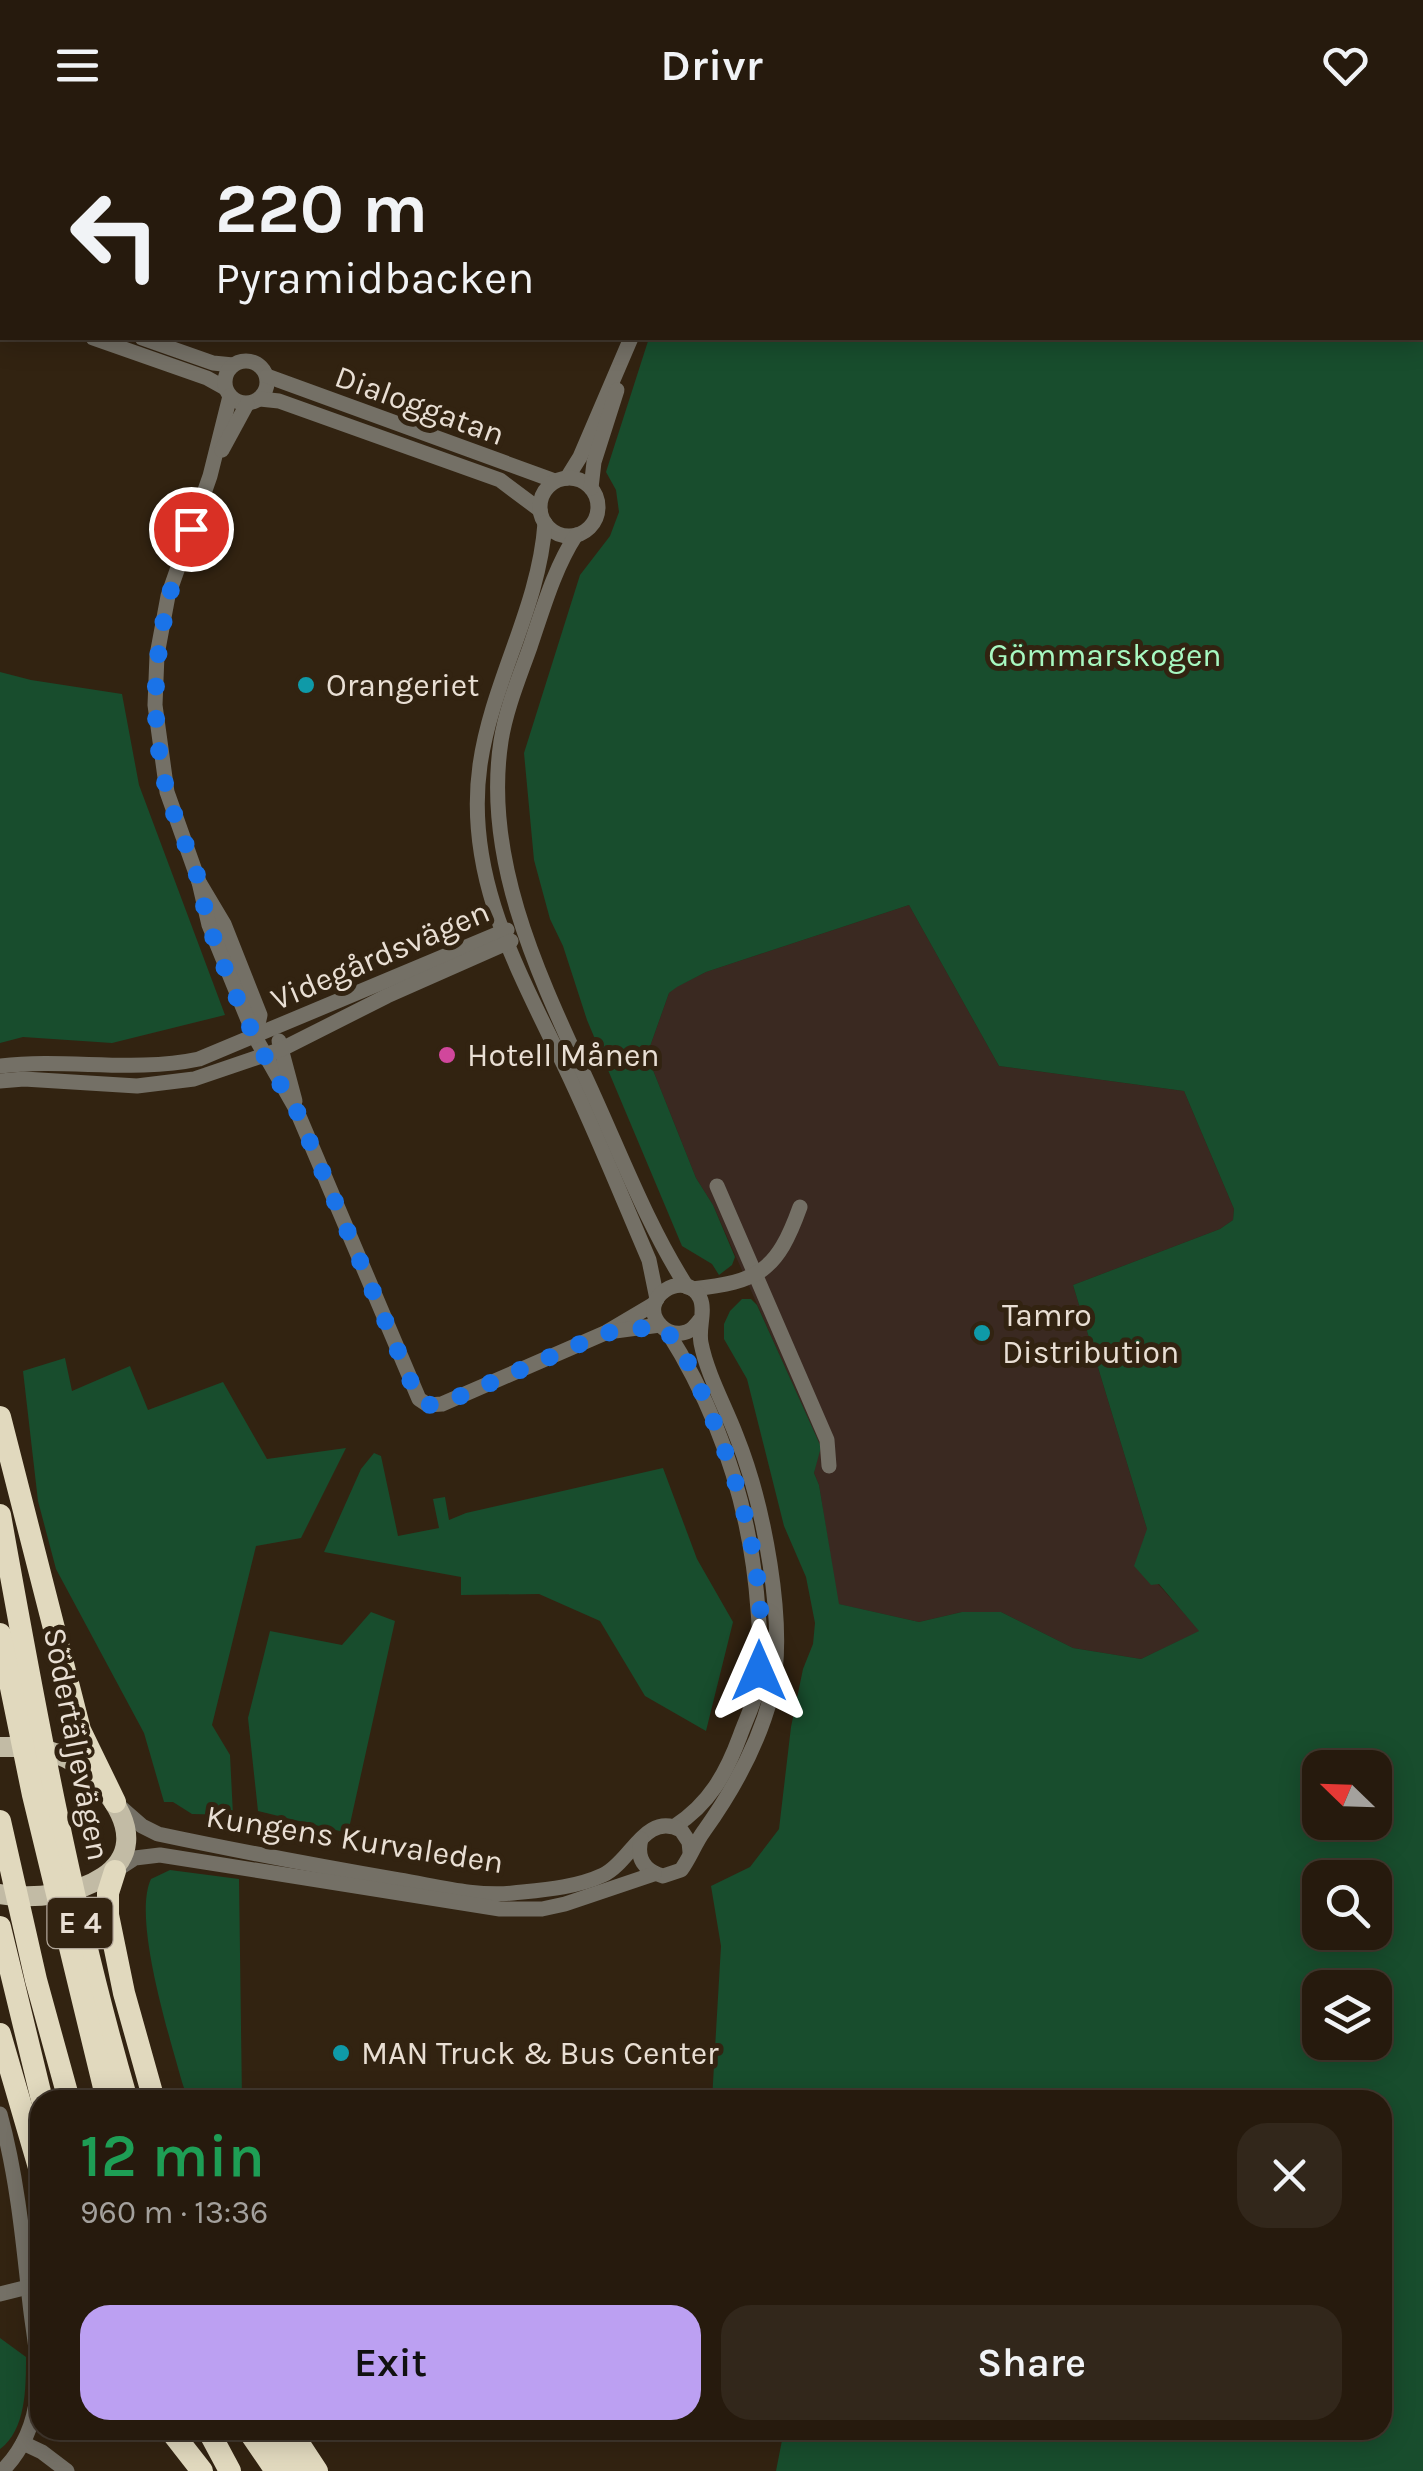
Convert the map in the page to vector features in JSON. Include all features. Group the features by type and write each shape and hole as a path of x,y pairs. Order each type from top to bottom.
{"highway":[{"path":"0,1417 80,1730 115,1802"},
{"name":"Södertäljevägen","path":"0,1515 64,1850 124,2090"},
{"path":"0,1634 33,1794 105,2090"},
{"path":"0,1821 65,2090"},
{"path":"105,1878 108,1915 124,1993 151,2090"},
{"name":"E 4","path":"0,1928 40,2090"},
{"path":"0,2034 30,2137"},
{"path":"179,2440 205,2471"},
{"path":"188,2440 205,2471"},
{"path":"213,2440 230,2471"},
{"path":"255,2440 276,2471"},
{"path":"276,2440 296,2471"},
{"path":"297,2440 317,2471"}],"main road":[{"path":"0,1747 38,1748 66,1758 93,1775 115,1802 126,1832 124,1852 105,1878 44,1897 0,1894"}],"street":[{"path":"99,340 208,378 228,392 254,402"},
{"path":"148,340 213,363 255,363 267,376 268,384 210,476"},
{"path":"576,535 553,580 512,696 501,742 497,811 500,844 509,884 602,1115 656,1230 700,1298 702,1347 748,1465 763,1526 772,1589 776,1651 772,1692 760,1732 727,1799 681,1870 663,1876 647,1870 639,1855 641,1839 654,1827 675,1826 694,1814 716,1789 756,1692 761,1649 748,1524 732,1466 690,1367 654,1311 649,1260 504,937 486,886 479,777 491,716 534,592 544,493 580,457 630,340"},
{"path":"543,517 559,534 576,535 586,531 597,516 592,488 594,462 630,340"},
{"path":"233,365 225,378 228,392 210,476 173,577 157,655 154,705 168,792 200,882 209,924 255,1038 296,1109 416,1394 428,1405 442,1404 605,1333 655,1301 668,1287 733,1283 753,1274 776,1260 800,1207"},
{"name":"Dialoggatan","path":"267,376 561,479"},
{"name":"Dialoggatan","path":"254,402 279,401 500,480 543,517"},
{"path":"561,479 584,482 592,488"},
{"path":"200,882 230,923 282,1048 296,1109"},
{"name":"Videgårdsvägen","path":"0,1066 152,1066 199,1059 526,928"},
{"name":"Videgårdsvägen","path":"0,1082 24,1079 137,1086 194,1079 282,1048 504,937"},
{"path":"716,1186 827,1440 830,1466"},
{"path":"605,1333 690,1330 733,1283"},
{"name":"Kungens Kurvaleden","path":"115,1802 142,1826 158,1834 290,1862 470,1892 504,1894 587,1881 622,1862 641,1839"},
{"path":"675,1826 685,1836 690,1852"},
{"name":"Kungens Kurvaleden","path":"105,1878 135,1858 160,1855 500,1910 565,1904 654,1874"},
{"path":"0,2114 12,2159 30,2308"},
{"path":"0,2294 28,2287"},
{"path":"2,2471 22,2443 30,2423"},
{"path":"22,2443 55,2460 66,2471"}],"shaded area":[{"path":"909,905 999,1066 1184,1091 1234,1209 1233,1220 1220,1229 1073,1285 1147,1529 1158,1584 1200,1631 1141,1659 1073,1648 1001,1612 962,1612 919,1622 838,1604 814,1473 820,1446 713,1205 696,1178 647,1055 669,993 676,987 706,972"}],"green space":[{"name":"Gömmarskogen","path":"648,340 1423,340 1423,2471 776,2471 782,2440 1392,2440 1392,2090 713,2090 721,1946 711,1886 750,1867 779,1829 791,1727 815,1623 806,1577 784,1526 747,1379 724,1339 724,1324 730,1311 742,1299 751,1299 757,1305 821,1447 814,1473 839,1604 919,1622 962,1612 1001,1612 1073,1648 1141,1659 1199,1631 1159,1584 1151,1585 1134,1566 1147,1529 1073,1285 1220,1229 1233,1220 1234,1209 1184,1091 999,1066 909,905 706,972 669,993 647,1055 696,1178 713,1205 735,1257 732,1265 719,1275 712,1264 682,1246 587,1020 550,919 534,860 524,753 580,575 610,536 619,512 616,490 606,472"},
{"path":"0,672 122,694 139,785 225,1015 112,1043 23,1037 0,1043"},
{"path":"65,1358 72,1391 130,1366 148,1410 223,1382 267,1459 346,1448 301,1538 256,1546 212,1725 230,1755 233,1815 192,1814 173,1802 164,1802 144,1733 56,1569 38,1501 23,1371"},
{"path":"374,1453 381,1456 398,1536 439,1528 433,1499 445,1497 449,1520 663,1468 697,1559 733,1622 706,1731 645,1696 600,1621 539,1594 461,1595 461,1577 324,1552 361,1469"},
{"path":"371,1612 395,1621 348,1833 258,1811 248,1718 270,1631 342,1645"},
{"path":"170,1870 239,1879 242,2090 185,2090 149,1949 146,1897 151,1879"},
{"path":"0,2338 26,2357 20,2419 9,2441 0,2449"}],"place":[{"name":"Orangeriet","path":"306,685"},
{"name":"Hotell Månen","path":"447,1055"},
{"name":"Tamro Distribution","path":"982,1333"},
{"name":"MAN Truck & Bus Center","path":"341,2053"}],"route":[{"path":"191,529 173,577 157,655 154,705 168,792 200,882 209,924 245,1014 276,1079 296,1109 416,1394 428,1405 442,1404 605,1333 660,1326 667,1330 690,1367 709,1410 732,1466 748,1524 757,1589 759,1671"}]}
